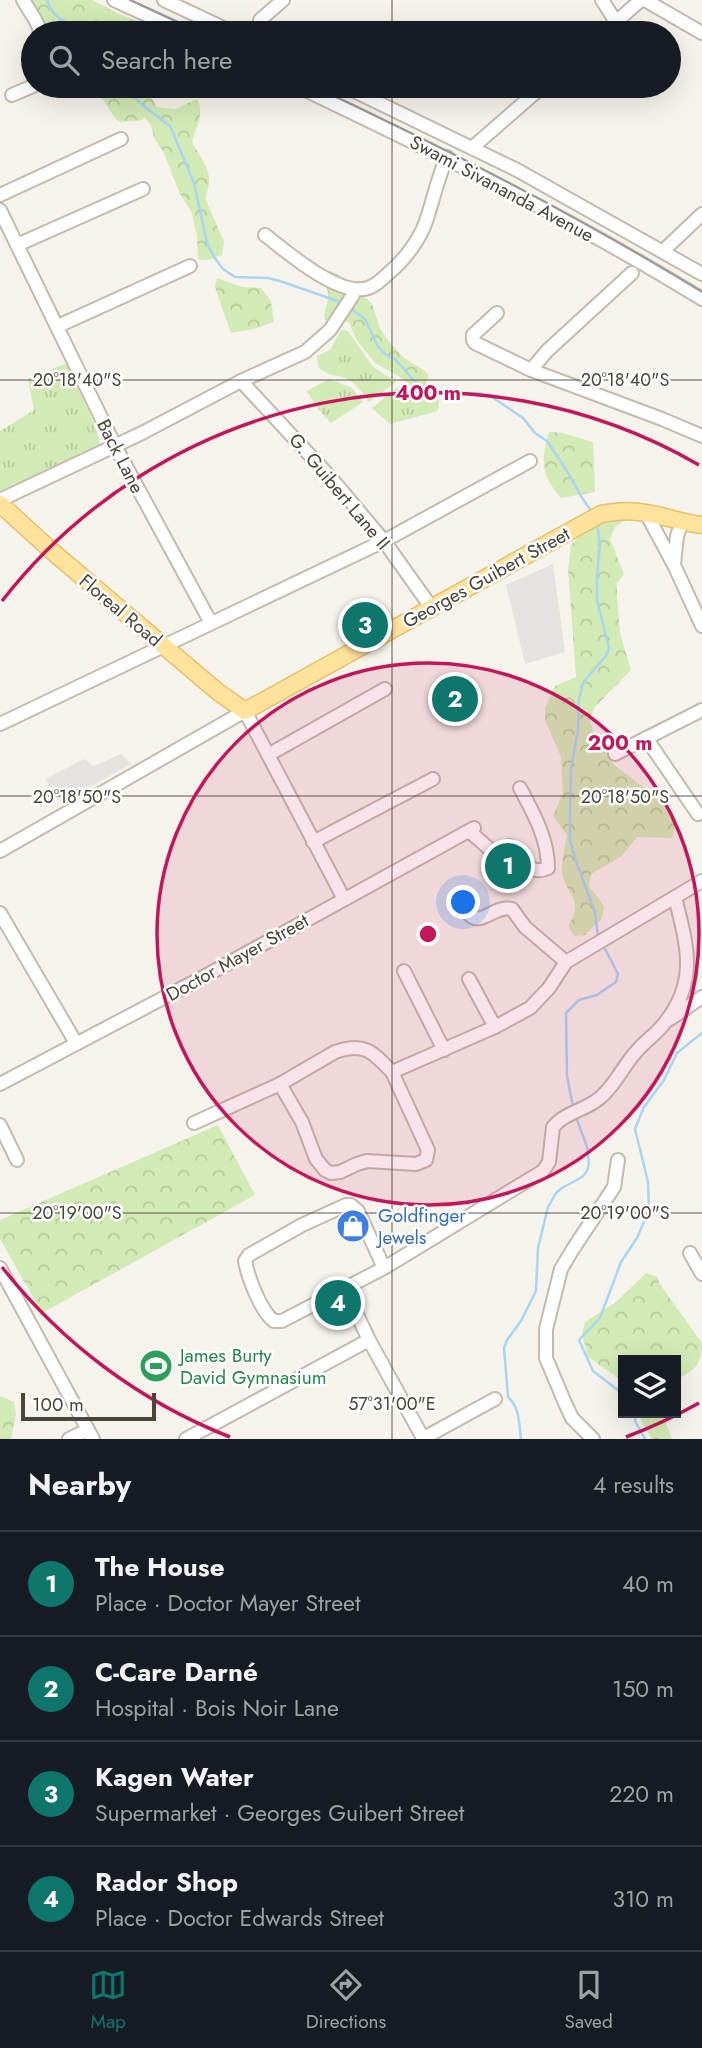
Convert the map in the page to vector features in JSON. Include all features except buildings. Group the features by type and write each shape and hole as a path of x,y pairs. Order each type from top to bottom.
{"main road":[{"name":"Floreal Road","path":"0,502 163,646 245,711"},
{"name":"Georges Guibert Street","path":"245,711 595,517 614,512 646,513 702,525"}],"street":[{"path":"23,0 36,21"},
{"path":"114,0 160,21"},
{"path":"163,0 208,21"},
{"path":"260,20 283,0"},
{"path":"602,0 615,21"},
{"path":"617,21 643,0 681,21"},
{"path":"681,21 702,33"},
{"path":"12,95 21,91"},
{"name":"Swami Sivananda Avenue","path":"323,98 447,157 581,228 702,299"},
{"path":"370,98 473,146 702,274"},
{"path":"473,146 529,98"},
{"path":"0,195 121,139"},
{"path":"265,235 306,267 354,292 377,284 398,265 424,227 439,174 447,157"},
{"path":"17,245 143,188"},
{"name":"Back Lane","path":"0,210 115,446 211,623"},
{"path":"663,251 702,214"},
{"path":"58,326 190,266"},
{"path":"531,370 547,351 632,273"},
{"path":"0,502 241,381 305,352 330,330 354,292"},
{"path":"497,313 473,335 473,340 531,370 702,436"},
{"name":"G. Guibert Lane II","path":"241,381 323,468 384,541 431,607"},
{"path":"0,724 384,541 530,461"},
{"path":"646,513 702,626"},
{"path":"674,565 681,522"},
{"path":"268,755 385,689"},
{"path":"615,754 702,710"},
{"path":"0,851 245,711 344,899"},
{"path":"646,738 698,814"},
{"path":"313,842 433,779"},
{"name":"Doctor Mayer Street","path":"0,1084 205,976 471,830 493,852 510,846 532,869 548,869 547,850 538,821 520,788"},
{"path":"392,1072 495,1027 530,1008 549,988 566,962 698,884"},
{"path":"384,1268 358,1211 351,1205 302,1224 249,1255 245,1261 265,1312 274,1321 282,1321 384,1268 543,1171 549,1162 553,1127 558,1121 604,1095 638,1050 664,1023 680,998 686,981 686,948 675,897"},
{"path":"463,904 472,918 480,919 505,907 512,909 526,927 566,962"},
{"path":"0,913 76,1043"},
{"path":"404,971 444,1050"},
{"path":"469,979 495,1027"},
{"path":"664,1023 702,997"},
{"path":"194,1123 281,1084 335,1052 354,1047 373,1052 392,1072 428,1150 428,1156 422,1163 367,1161 331,1173 316,1159 302,1122 281,1084"},
{"path":"0,1125 18,1160"},
{"path":"593,1439 572,1418 565,1403 546,1358 546,1329 562,1269 614,1188 618,1160"},
{"path":"690,1253 702,1274"},
{"path":"0,1268 91,1434 69,1439"},
{"path":"348,1286 351,1302 369,1340 423,1439 495,1399"},
{"path":"186,1439 369,1340"}],"green space":[{"path":"32,0 92,0 138,21 42,21"},
{"path":"102,98 151,98 157,107 175,109 197,99 200,115 192,142 208,173 206,200 224,242 222,255 198,260 192,213 179,192 164,153 154,138 151,125 144,117 143,120 120,122"},
{"path":"321,269 346,279 347,286 372,304 380,328 387,339 404,358 429,376 424,388 419,391 413,389 400,377 375,363 356,339 349,322 325,320 327,290 311,274"},
{"path":"217,278 242,287 261,288 271,301 274,322 231,333 215,287"},
{"path":"341,330 348,331 373,367 396,382 369,402 349,380 319,368 317,356 330,350"},
{"path":"67,363 94,423 100,444 0,492 0,431 34,410 28,379"},
{"path":"329,379 352,388 363,402 331,423 307,391"},
{"path":"402,384 404,393 439,400 438,411 390,424 372,408"},
{"path":"549,432 563,433 593,442 595,492 561,498 554,489 544,467"},
{"path":"620,514 623,521 615,527 610,539 624,574 617,583 617,596 620,634 631,670 595,707 590,718 593,731 613,764 664,803 676,826 672,838 637,837 622,856 591,874 589,886 604,906 602,918 585,935 574,936 568,926 575,908 574,902 562,869 567,835 553,816 563,793 561,757 545,720 545,708 555,686 576,677 568,569 571,545 597,518"},
{"path":"218,1125 255,1195 42,1313 0,1239 0,1220"},
{"path":"646,1273 658,1277 659,1283 702,1343 699,1362 681,1377 681,1355 618,1355 618,1379 588,1357 582,1334 585,1322 616,1302"},
{"path":"0,1396 14,1402 16,1414 11,1439 0,1439"},
{"path":"640,1418 664,1418 672,1439 652,1439"}],"shaded area":[{"path":"553,564 565,652 525,664 506,585"},
{"path":"121,754 131,764 61,803 45,779 84,759 94,766"}],"waterway":[{"path":"47,0 52,10 64,21"},
{"path":"135,98 170,126 194,183 207,243 223,269 235,277 268,278 343,303"},
{"path":"348,307 365,319 377,345 385,354 395,359 416,383 433,391 453,394 479,393 492,397 523,418 535,433 547,441 593,513"},
{"path":"597,523 600,544 597,600 609,648 606,656 584,681 579,698 578,730 571,769 570,841 595,912 598,937"},
{"path":"573,1107 567,1076 566,1013 579,1000 597,995 616,982 618,974 603,945"},
{"path":"618,1390 593,1371 579,1340 600,1318 621,1262 637,1238 649,1210 648,1182 635,1129 644,1107 664,1080 677,1053 702,1033"},
{"path":"521,1439 517,1411 508,1397 504,1348 536,1291 538,1248 548,1207 556,1193 587,1171 587,1147 576,1117"},
{"path":"635,1418 645,1439"}],"tram line":[{"path":"130,0 175,21"},
{"path":"338,98 510,183 702,292"}],"place":[{"name":"Kagen Water","path":"365,625"},
{"name":"C-Care Darné","path":"455,699"},
{"name":"The House","path":"508,866"},
{"name":"Goldfinger Jewels","path":"353,1226"},
{"name":"Rador Shop","path":"338,1303"},
{"name":"James Burty David Gymnasium","path":"156,1366"}]}
